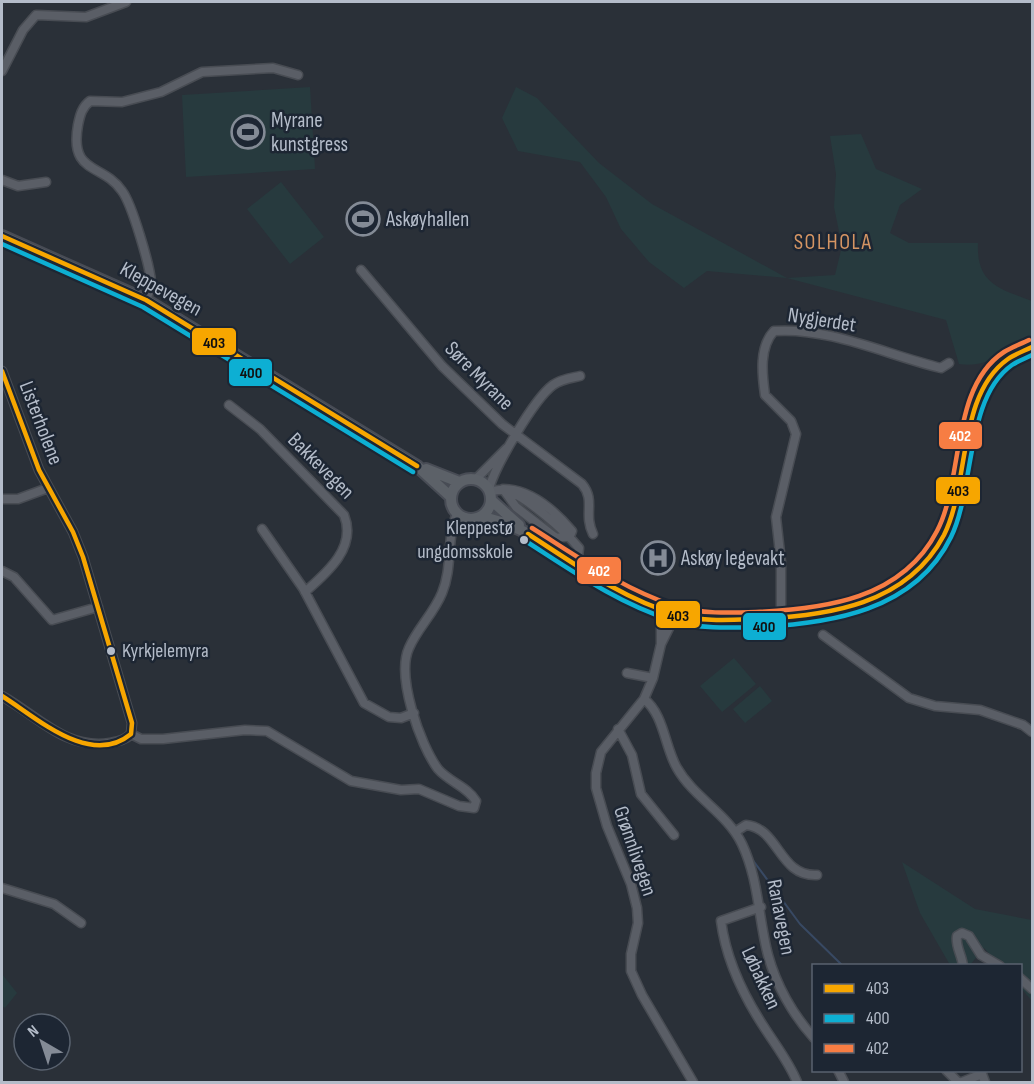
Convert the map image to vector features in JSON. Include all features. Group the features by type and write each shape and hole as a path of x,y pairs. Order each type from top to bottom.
{"main road":[{"name":"Kleppevegen","path":"2,236 146,300 417,466 459,482"},
{"path":"528,534 476,479 459,482 451,497 457,513 469,519 481,517 528,534 623,593 676,614 714,620 781,618 818,615 861,606 895,589 922,565 937,545 951,518 977,403 986,381 1002,362 1032,347"},
{"name":"Kleppevegen","path":"417,466 451,497"},
{"path":"481,517 489,509 490,494"}],"street":[{"path":"2,71 23,30 36,15 86,17 126,2"},
{"path":"146,300 151,283 128,201 117,185 90,168 79,152 77,134 83,108 90,101 122,102 161,92 202,72 273,68 298,75"},
{"path":"2,180 18,186 46,182"},
{"name":"Søre Myrane","path":"361,270 442,366 516,435 549,389 560,381 580,376"},
{"name":"Nygjerdet","path":"781,618 781,562 776,517 796,437 791,421 765,395 763,368 768,338 774,331 782,330 828,335 941,368 949,363"},
{"name":"Listerholene","path":"2,371 27,441 48,488 77,541 132,723 131,734"},
{"name":"Bakkevegen","path":"229,405 260,429 344,515 349,528 342,553 305,592"},
{"path":"476,479 507,448 516,435 585,487 590,498 587,520 593,534"},
{"path":"490,494 507,448"},
{"name":"Listerholene","path":"2,499 18,499 48,488"},
{"path":"490,494 503,489 526,493 566,523 572,531 570,536"},
{"path":"503,489 516,507 556,538 570,536"},
{"path":"2,696 32,714 58,734 77,742 102,744 120,741 131,734 141,739 163,739 245,730 267,731 351,781 401,790 419,789 459,806 474,808 476,801 471,794 444,775 433,761 414,713 404,676 409,647 443,591 448,576 451,541 457,513"},
{"path":"262,529 305,592 364,703 389,717 401,718 414,713"},
{"path":"570,536 579,548 577,565"},
{"path":"2,572 14,577 52,620 98,607"},
{"name":"Grønnlivegen","path":"661,609 661,644 653,678 644,699 618,729 598,759 596,788 607,826 631,884 637,909 638,923 631,954 631,971 642,995 693,1083"},
{"name":"Grønnlivegen","path":"661,644 676,614"},
{"path":"823,635 909,698 935,706 980,710 1023,725 1032,732"},
{"path":"627,673 653,678"},
{"name":"Ranavegen","path":"644,699 654,710 667,749 679,771 735,832 752,867 773,970 796,1018 812,1037"},
{"name":"Grønnlivegen","path":"618,729 632,754 642,794 674,836"},
{"name":"Ranavegen","path":"735,832 746,825 757,829 775,845 794,870 803,875 817,875"},
{"path":"2,888 54,904 81,923"},
{"name":"Løbakken","path":"761,907 721,921 722,928 730,963 749,1003 787,1059 797,1083"},
{"path":"963,964 962,953 956,941 957,936 962,933 969,936 981,955 997,964"},
{"path":"947,1072 960,1083 983,1076"}],"green space":[{"name":"Myrane kunstgress","path":"310,87 315,169 186,177 182,95"},
{"path":"516,87 537,98 599,163 652,204 787,278 707,271 684,288 649,262 621,229 606,197 580,162 518,151 502,118"},
{"path":"861,134 876,169 922,189 900,205 890,233 909,243 978,243 981,268 992,283 1032,301 1032,338 988,361 970,365 959,364 946,320 787,278 835,275 842,246 834,207 836,174 830,136"},
{"path":"281,182 324,237 290,264 247,209"},
{"path":"734,658 756,684 722,712 700,686"},
{"path":"760,686 772,701 745,723 733,709"},
{"path":"902,862 975,909 1032,920 1032,1001 1022,989 1022,964 999,964 984,948 971,964 949,964 920,913"},
{"path":"2,974 17,993 5,1008 2,1006"}],"waterway":[{"path":"752,859 800,924 841,964"}],"transit line":[{"name":"403","path":"2,236 146,300 417,466"},
{"name":"400","path":"2,244 143,307 413,472"},
{"name":"402","path":"532,528 637,591 685,609 725,613 756,612 808,608 859,596 883,586 904,572 922,554 937,531 945,510 966,411 975,388 987,368 1004,352 1029,340"},
{"name":"403","path":"528,534 617,590 685,617 725,620 783,617 837,610 863,602 887,592 909,577 928,559 944,535 958,491 972,417 980,394 992,375 1008,359 1032,347"},
{"name":"400","path":"524,540 577,574 632,605 671,620 692,625 724,628 784,625 841,617 868,609 916,582 935,562 951,537 959,517 978,421 986,399 997,380 1012,365 1032,355"},
{"name":"403","path":"2,371 39,470 73,532 83,557 132,723 131,734 115,743 98,745 81,742 64,736 2,696"}],"place":[{"name":"Myrane kunstgress","path":"248,132"},
{"name":"Askøyhallen","path":"363,219"},
{"name":"Kleppestø ungdomsskole","path":"524,540"},
{"name":"Askøy legevakt","path":"658,558"},
{"name":"Kyrkjelemyra","path":"111,651"}],"district":[{"name":"SOLHOLA","path":"833,242"}]}
